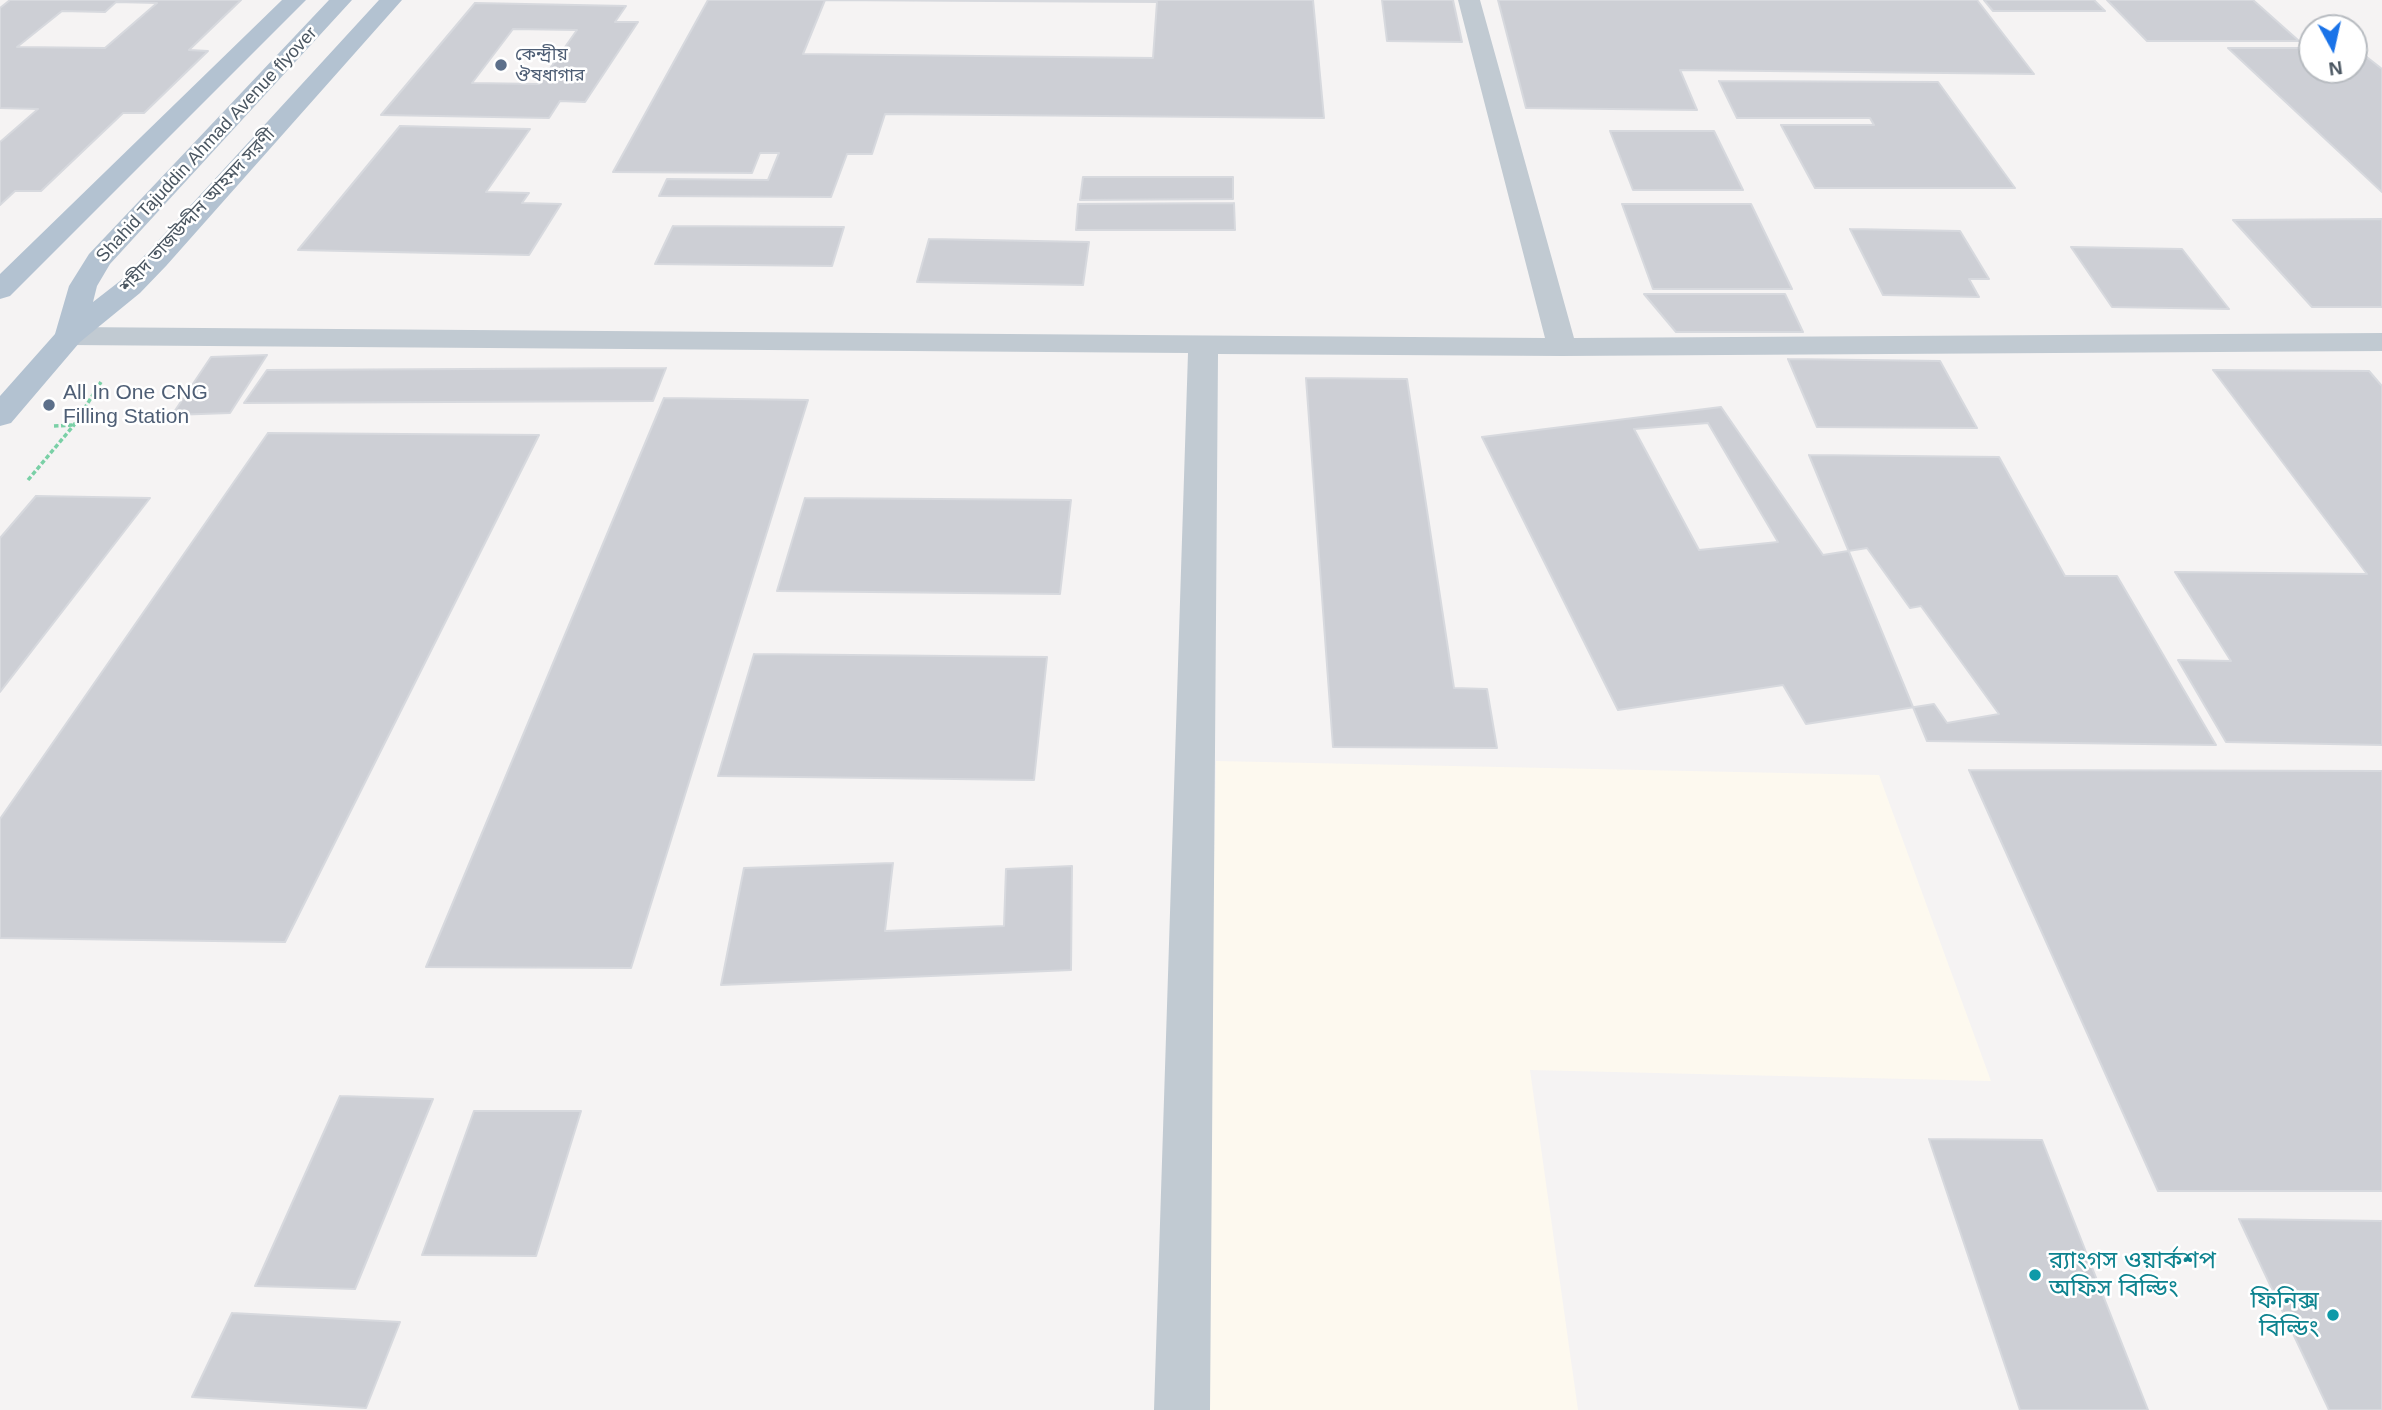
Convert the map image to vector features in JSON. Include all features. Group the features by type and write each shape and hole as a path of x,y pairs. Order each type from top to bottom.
{"main road":[{"path":"0,290 295,0"},
{"name":"Shahid Tajuddin Ahmad Avenue flyover","path":"69,335 83,286 120,235 341,0"},
{"name":"শহীদ তাজউদ্দীন আহমদ সরণী","path":"0,416 69,335 130,287 156,260 391,0"}],"street":[{"path":"1469,0 1562,348"},
{"path":"69,335 1562,348 2382,342"},
{"path":"1182,1410 1203,346"}],"path":[{"path":"28,480 74,425 102,382"}],"shaded area":[{"path":"1216,761 1879,775 1991,1081 1530,1070 1578,1410 1203,1410"}],"building":[{"path":"10,0 241,0 189,50 208,51 144,113 123,113 41,191 15,191 0,205 0,142 38,109 0,108 0,8","holes":["116,2 157,3 105,48 17,47 62,11 105,12"]},
{"path":"708,0 825,0 1313,0 1324,118 885,114 872,154 847,154 831,197 659,196 667,179 768,180 779,153 760,153 752,173 613,172","holes":["825,0 1157,2 1153,58 803,54"]},
{"path":"1382,0 1453,0 1462,42 1387,41"},
{"path":"1498,0 1977,0 2034,74 1680,70 1697,110 1526,108"},
{"path":"1984,0 2094,0 2105,11 1993,11"},
{"path":"2107,0 2253,0 2298,40 2298,41 2147,41"},
{"path":"475,3 626,6 615,22 638,22 585,102 560,101 549,118 381,115","holes":["513,29 577,30 539,84 472,83"]},
{"path":"2228,48 2298,48 2298,84 2368,84 2368,58 2382,69 2382,192"},
{"path":"1719,81 1938,82 2015,188 1815,188 1781,125 1874,125 1870,118 1737,118"},
{"path":"400,126 530,129 486,192 529,193 522,203 561,204 529,255 298,250"},
{"path":"1610,131 1714,131 1743,190 1633,190"},
{"path":"1083,177 1233,177 1233,199 1080,200"},
{"path":"1234,203 1235,230 1076,230 1078,204"},
{"path":"1622,204 1751,204 1792,289 1653,289"},
{"path":"2382,219 2382,307 2312,307 2233,220"},
{"path":"673,226 844,227 832,266 655,264"},
{"path":"1850,229 1960,231 1989,279 1969,279 1979,297 1883,295"},
{"path":"929,239 1089,242 1083,285 917,282"},
{"path":"2071,247 2182,249 2229,309 2112,307"},
{"path":"1644,294 1785,294 1803,332 1676,332"},
{"path":"267,355 230,413 172,415 211,357"},
{"path":"1788,359 1940,361 1977,428 1817,427"},
{"path":"666,368 653,401 244,403 267,370"},
{"path":"2213,370 2369,371 2382,386 2382,745 2226,742 2178,660 2231,661 2175,572 2367,574"},
{"path":"1306,378 1407,379 1454,688 1487,689 1497,748 1333,747"},
{"path":"664,398 808,400 631,968 426,967"},
{"path":"1721,407 1823,555 1867,548 1910,608 1921,606 1999,714 1947,723 1934,704 1806,724 1783,685 1618,710 1482,437"},
{"path":"1708,423 1778,542 1699,550 1634,429"},
{"path":"268,433 539,435 285,942 0,938 0,819"},
{"path":"1809,455 1999,457 2065,576 2117,576 2216,745 1927,741"},
{"path":"36,496 150,498 0,692 0,538"},
{"path":"805,498 1071,500 1060,594 777,591"},
{"path":"754,654 1047,657 1034,780 718,776"},
{"path":"1969,770 2382,771 2382,1191 2158,1191"},
{"path":"893,863 885,931 1004,926 1006,869 1072,866 1071,970 721,985 744,868"},
{"path":"340,1096 433,1099 355,1289 255,1286"},
{"path":"474,1111 581,1111 536,1256 422,1255"},
{"name":"র‍্যাংগস ওয়ার্কশপ অফিস বিল্ডিং","path":"1929,1139 2042,1140 2148,1410 2020,1410"},
{"name":"ফিনিক্স বিল্ডিং","path":"2239,1219 2382,1221 2382,1410 2329,1410"},
{"path":"232,1313 400,1322 366,1408 192,1397"}],"place":[{"name":"কেন্দ্রীয় ঔষধাগার","path":"501,65"},
{"name":"All In One CNG Filling Station","path":"49,405"},
{"name":"র‍্যাংগস ওয়ার্কশপ অফিস বিল্ডিং","path":"2035,1275"},
{"name":"ফিনিক্স বিল্ডিং","path":"2333,1315"}]}
